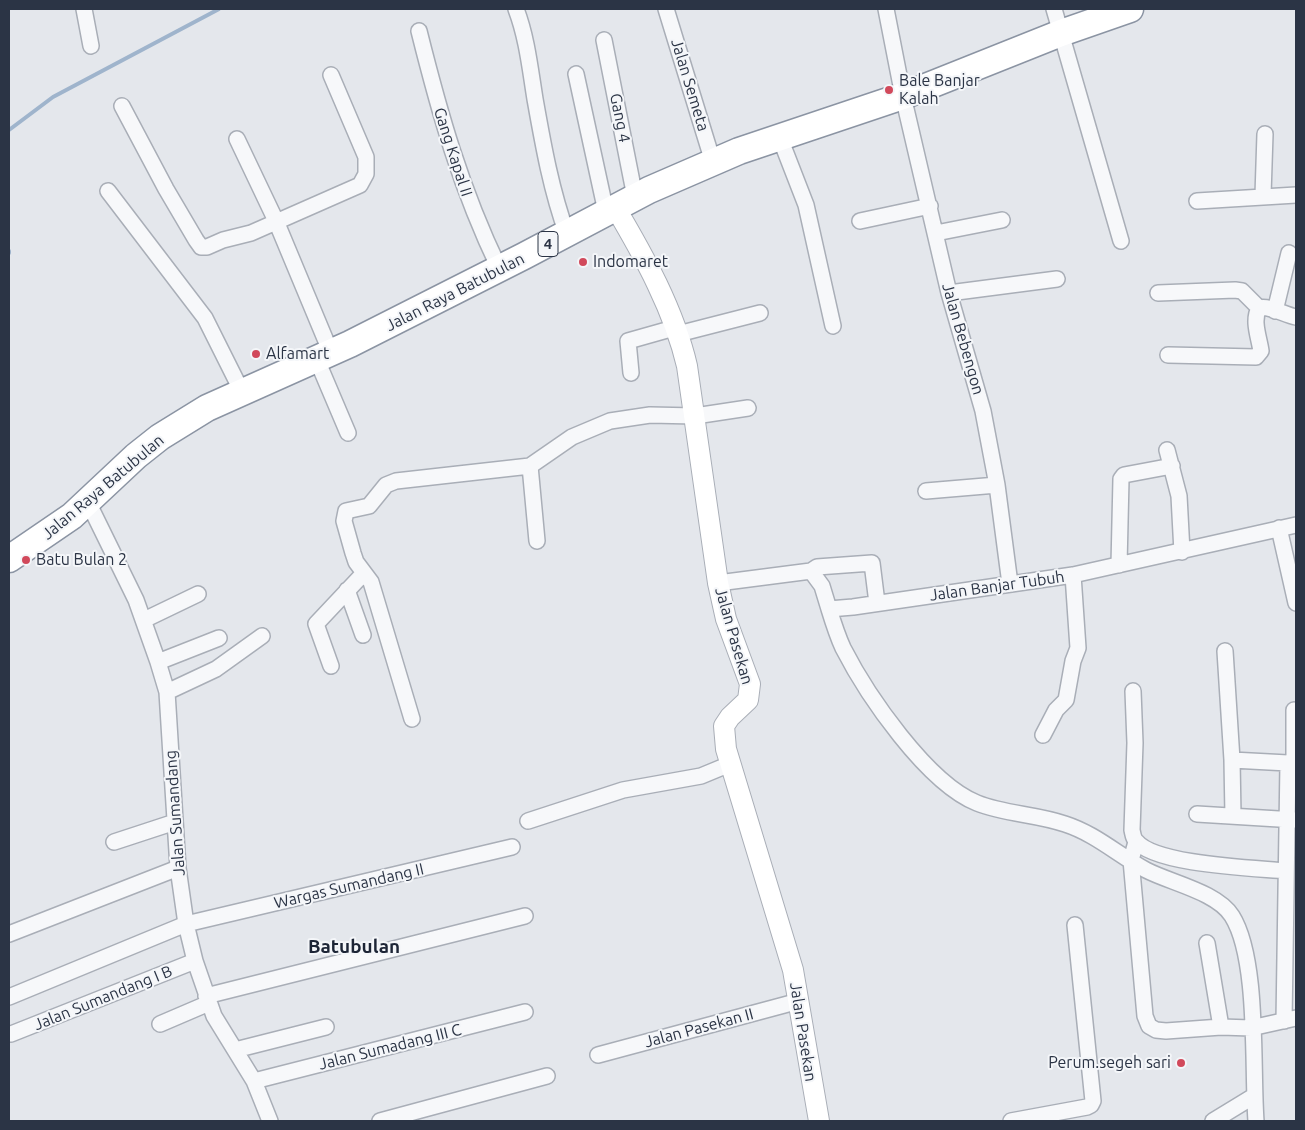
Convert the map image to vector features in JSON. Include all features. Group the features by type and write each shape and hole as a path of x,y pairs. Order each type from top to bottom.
{"highway":[{"name":"Jalan Raya Batubulan","path":"9,559 52,531 88,502 136,456 160,437 207,408 324,357 567,234 619,205 713,162 903,96 1057,21 1123,10"}],"street":[{"path":"84,9 91,46"},
{"path":"516,9 526,40 555,198 567,234"},
{"name":"Jalan Semeta","path":"666,9 713,162"},
{"name":"Jalan Bebengon","path":"886,9 903,96 949,293 983,411 997,485 1010,584"},
{"path":"1057,21 1121,241"},
{"name":"Gang Kapal II","path":"419,31 439,110 463,185 499,268"},
{"name":"Gang 4","path":"604,40 619,205"},
{"path":"576,74 619,205"},
{"path":"122,106 166,189 201,247 207,248 223,240 250,234 276,221 353,190 360,185 366,174 366,158 331,75"},
{"path":"1263,195 1266,134"},
{"path":"780,138 806,205 833,326"},
{"path":"237,139 276,221 324,357 348,433"},
{"path":"108,192 205,318 242,392"},
{"path":"1197,202 1263,195 1296,195"},
{"name":"Jalan Pasekan","path":"619,205 676,331 687,366 718,583 726,619 750,684 748,700 730,717 724,726 725,742 793,970 819,1121"},
{"path":"860,221 930,206"},
{"path":"936,233 1002,220"},
{"path":"1275,311 1289,253"},
{"path":"949,293 1057,278"},
{"path":"1158,293 1242,291 1259,308"},
{"path":"1259,308 1268,307 1296,317"},
{"path":"1168,355 1256,357 1261,351 1257,332 1256,312 1259,308"},
{"path":"631,373 628,341 760,313"},
{"path":"412,720 382,614 371,582 356,562 344,521 344,513 372,504 386,485 396,482 530,466 572,437 610,421 650,415 748,408"},
{"path":"1167,450 1179,496 1182,552"},
{"path":"530,466 537,541"},
{"path":"1119,565 1121,479 1124,475 1172,466"},
{"path":"926,491 997,485"},
{"name":"Jalan Sumandang","path":"88,502 133,593 144,620 167,692 178,868 186,924 195,961 208,999 254,1081 270,1121"},
{"name":"Jalan Banjar Tubuh","path":"828,609 1073,575 1296,525"},
{"path":"1279,528 1296,603"},
{"path":"718,583 811,571 817,567 872,562 877,603"},
{"path":"811,571 822,586 828,609 843,647 889,723 942,780 976,803 1041,817 1084,831 1146,870 1211,899 1232,917 1242,942 1249,980 1256,1121"},
{"path":"331,666 316,624 364,572"},
{"path":"1043,735 1056,710 1066,700 1073,661 1078,648 1073,575"},
{"path":"347,590 363,635"},
{"path":"144,620 198,594"},
{"path":"167,692 216,669 262,636"},
{"path":"158,662 219,638"},
{"path":"1225,651 1232,760 1233,816"},
{"path":"1133,691 1135,743 1132,830 1136,842 1131,860 1145,1016 1149,1026 1156,1030 1221,1027 1252,1028 1290,1020 1286,871 1291,820 1288,763"},
{"path":"1232,760 1292,762 1294,758 1294,710"},
{"path":"528,821 623,790 701,776 730,764"},
{"path":"1197,814 1291,820"},
{"path":"114,842 175,822"},
{"path":"1136,842 1144,848 1170,857 1210,865 1286,871"},
{"name":"Wargas Sumandang II","path":"9,997 186,924 512,847"},
{"path":"9,934 178,868"},
{"path":"160,1024 208,999 525,916"},
{"path":"1012,1121 1092,1105 1075,925"},
{"path":"1207,943 1221,1027"},
{"name":"Jalan Sumandang I B","path":"11,1034 195,961"},
{"name":"Jalan Pasekan II","path":"598,1055 799,1001"},
{"name":"Jalan Sumadang III C","path":"254,1081 525,1012"},
{"path":"235,1050 326,1028"},
{"path":"380,1121 548,1076"},
{"path":"1213,1121 1254,1096"}],"waterway":[{"path":"9,130 53,97 219,9"}],"place":[{"name":"Bale Banjar Kalah","path":"889,90"},
{"name":"Indomaret","path":"583,262"},
{"name":"Alfamart","path":"256,354"},
{"name":"Batu Bulan 2","path":"26,560"},
{"name":"Perum.segeh sari","path":"1181,1063"}],"district":[{"name":"Batubulan","path":"354,947"}]}
